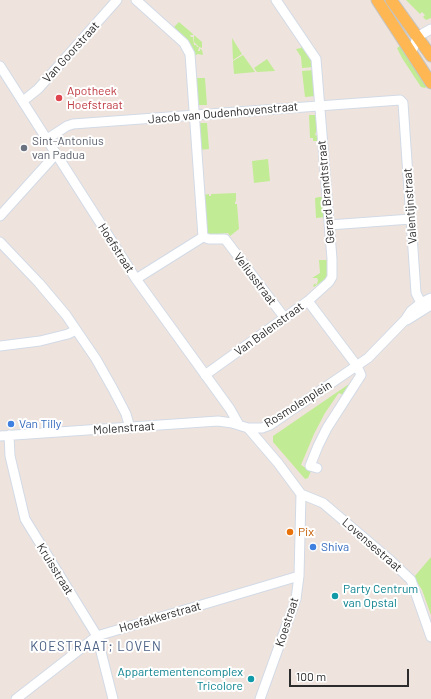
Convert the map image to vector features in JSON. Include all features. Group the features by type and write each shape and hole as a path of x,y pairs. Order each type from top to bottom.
{"main road":[{"path":"377,0 431,83"},
{"path":"390,0 431,57"}],"street":[{"name":"Van Goorstraat","path":"23,101 38,89 117,0"},
{"path":"136,0 184,43 190,54 203,237 136,279"},
{"name":"Gerard Brandtstraat","path":"276,0 316,59 332,259 331,279"},
{"path":"431,29 417,37 414,55 431,57"},
{"name":"Hoefstraat","path":"0,68 23,101 136,279 243,427"},
{"name":"Jacob van Oudenhovenstraat","path":"47,139 67,126 73,124 194,119 319,105 397,99 402,101"},
{"name":"Valentijnstraat","path":"402,101 416,294 425,306"},
{"path":"0,216 56,154"},
{"path":"329,225 411,219"},
{"name":"Veliusstraat","path":"203,237 208,239 224,238 284,317"},
{"path":"0,242 39,283 76,330 96,359 113,388 126,414 130,428"},
{"name":"Van Balenstraat","path":"205,375 308,301 331,279"},
{"name":"Rosmolenplein","path":"243,427 262,428 270,425 357,366 374,353 405,320 411,311 425,306 431,298"},
{"path":"308,301 357,366"},
{"path":"0,346 40,341 68,334 76,330"},
{"name":"Rosmolenplein","path":"317,468 310,466 327,428 361,375 357,366"},
{"name":"Molenstraat","path":"4,436 218,422 243,427"},
{"name":"Rosmolenplein","path":"243,427 278,463 301,494"},
{"name":"Kruisstraat","path":"4,436 25,519 97,636 113,699"},
{"name":"Lovensestraat","path":"301,494 323,503 390,560 411,580 431,637"},
{"name":"Koestraat","path":"260,699 296,599 300,576 301,494"},
{"name":"Hoefakkerstraat","path":"16,699 97,636 300,576"}],"green space":[{"path":"406,0 431,0 431,18 426,20 423,17 425,15 422,12 420,14"},
{"path":"179,22 193,34 190,35 193,37 194,45 199,47 198,51 200,51 200,49 202,50 203,55 198,54 194,56 172,29"},
{"path":"194,35 202,42 202,48 194,42"},
{"path":"232,38 242,54 233,60"},
{"path":"302,44 313,59 314,67 302,68 301,57 296,49 301,48"},
{"path":"400,46 427,86 425,88 421,87 402,58 397,48"},
{"path":"243,55 255,72 234,74 233,61"},
{"path":"267,59 275,71 257,72 254,68"},
{"path":"314,70 316,96 305,97 302,71"},
{"path":"194,78 205,78 207,105 196,105"},
{"path":"309,115 318,115 319,128 317,129 315,135 318,136 318,141 313,141 313,138 310,138"},
{"path":"197,123 207,123 209,149 199,150"},
{"path":"268,159 270,181 254,183 252,161"},
{"path":"236,193 235,204 237,204 239,229 230,236 228,233 208,235 205,229 207,228 205,199 203,199 203,195 209,194 209,196 211,196 211,194"},
{"path":"323,197 326,217 316,218 315,198"},
{"path":"319,260 329,260 329,274 324,284 321,282 314,287 313,285 316,283 315,285 317,284 318,280 317,278 312,278 320,273"},
{"path":"352,382 343,395 338,394 325,413 314,434 301,465 311,471 308,478 305,479 273,442 273,436"},
{"path":"431,557 431,615 422,590 414,577"}],"place":[{"name":"Apotheek Hoefstraat","path":"59,98"},
{"name":"Sint-Antonius van Padua","path":"24,148"},
{"name":"Van Tilly","path":"11,424"},
{"name":"Pix","path":"290,532"},
{"name":"Shiva","path":"313,547"},
{"name":"Party Centrum van Opstal","path":"335,596"},
{"name":"Appartementencomplex Tricolore","path":"251,679"}],"district":[{"name":"KOESTRAAT; LOVEN","path":"96,647"}]}
